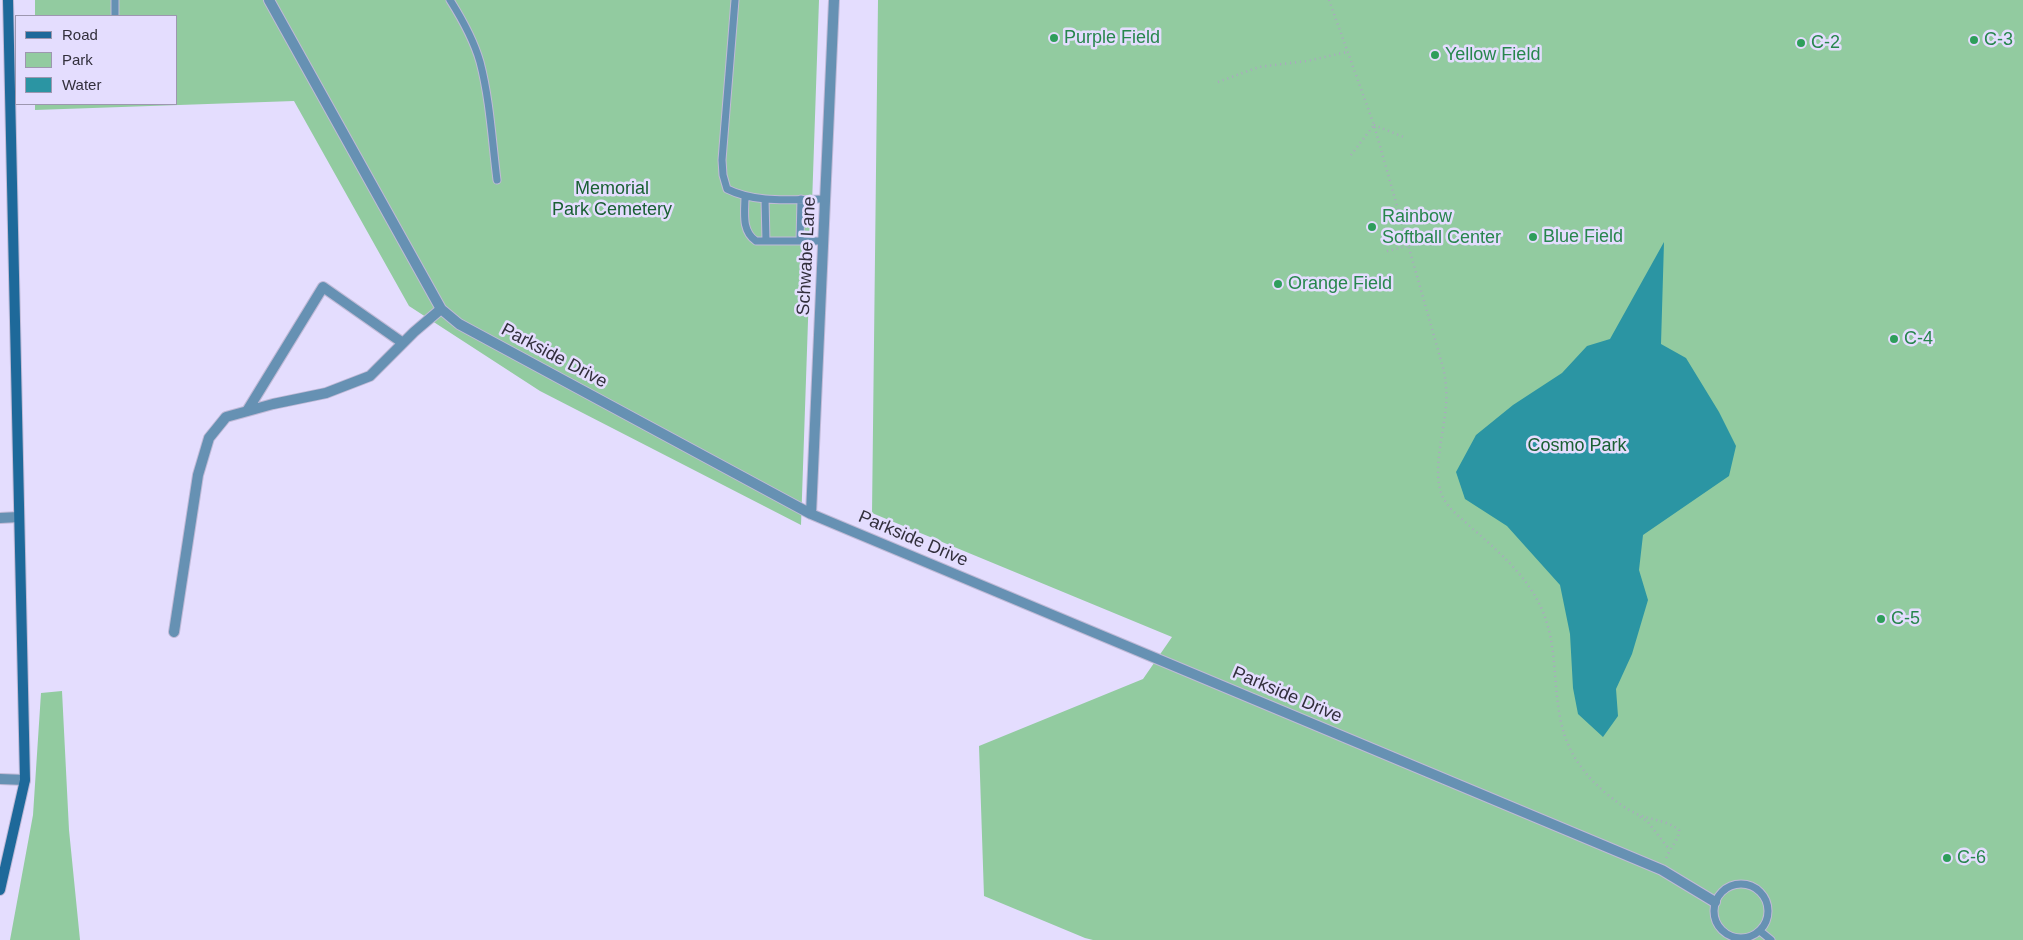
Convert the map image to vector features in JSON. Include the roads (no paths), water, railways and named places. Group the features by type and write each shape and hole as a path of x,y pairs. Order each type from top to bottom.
{"street":[{"path":"0,890 25,780 8,0"},
{"name":"Parkside Drive","path":"269,0 441,309 459,324 811,514 1662,870 1715,902"},
{"name":"Schwabe Lane","path":"811,514 834,0"},
{"path":"247,411 323,287 403,343"},
{"path":"174,632 198,475 209,438 226,417 326,393 370,376 441,309"},
{"path":"0,518 19,517"},
{"path":"0,778 25,780"}],"lane":[{"path":"115,0 115,15"},
{"path":"450,0 461,16 480,61 486,91 497,180"},
{"path":"735,0 722,160 727,189 755,199 826,198"},
{"path":"745,196 745,227 749,236 756,241 823,241"},
{"path":"800,241 801,198"},
{"path":"765,199 766,241"},
{"path":"1733,884 1751,885 1765,897 1768,915 1760,932 1742,938 1724,937 1715,920 1713,911 1715,902 1725,888 1733,884"},
{"path":"1760,932 1771,940"}],"water":[{"path":"1664,242 1661,344 1686,358 1719,412 1736,446 1729,476 1643,535 1639,570 1648,600 1632,654 1616,689 1618,716 1603,737 1578,714 1573,688 1570,634 1560,585 1507,526 1465,499 1456,472 1476,435 1513,405 1562,373 1587,346 1610,339"}],"place":[{"name":"Purple Field","path":"1054,38"},
{"name":"C-3","path":"1974,40"},
{"name":"C-2","path":"1801,43"},
{"name":"Yellow Field","path":"1435,55"},
{"name":"Rainbow Softball Center","path":"1372,227"},
{"name":"Blue Field","path":"1533,237"},
{"name":"Orange Field","path":"1278,284"},
{"name":"C-4","path":"1894,339"},
{"name":"C-5","path":"1881,619"},
{"name":"C-6","path":"1947,858"}],"park label":[{"name":"Memorial Park Cemetery","path":"612,199"},
{"name":"Cosmo Park","path":"1577,446"}]}
